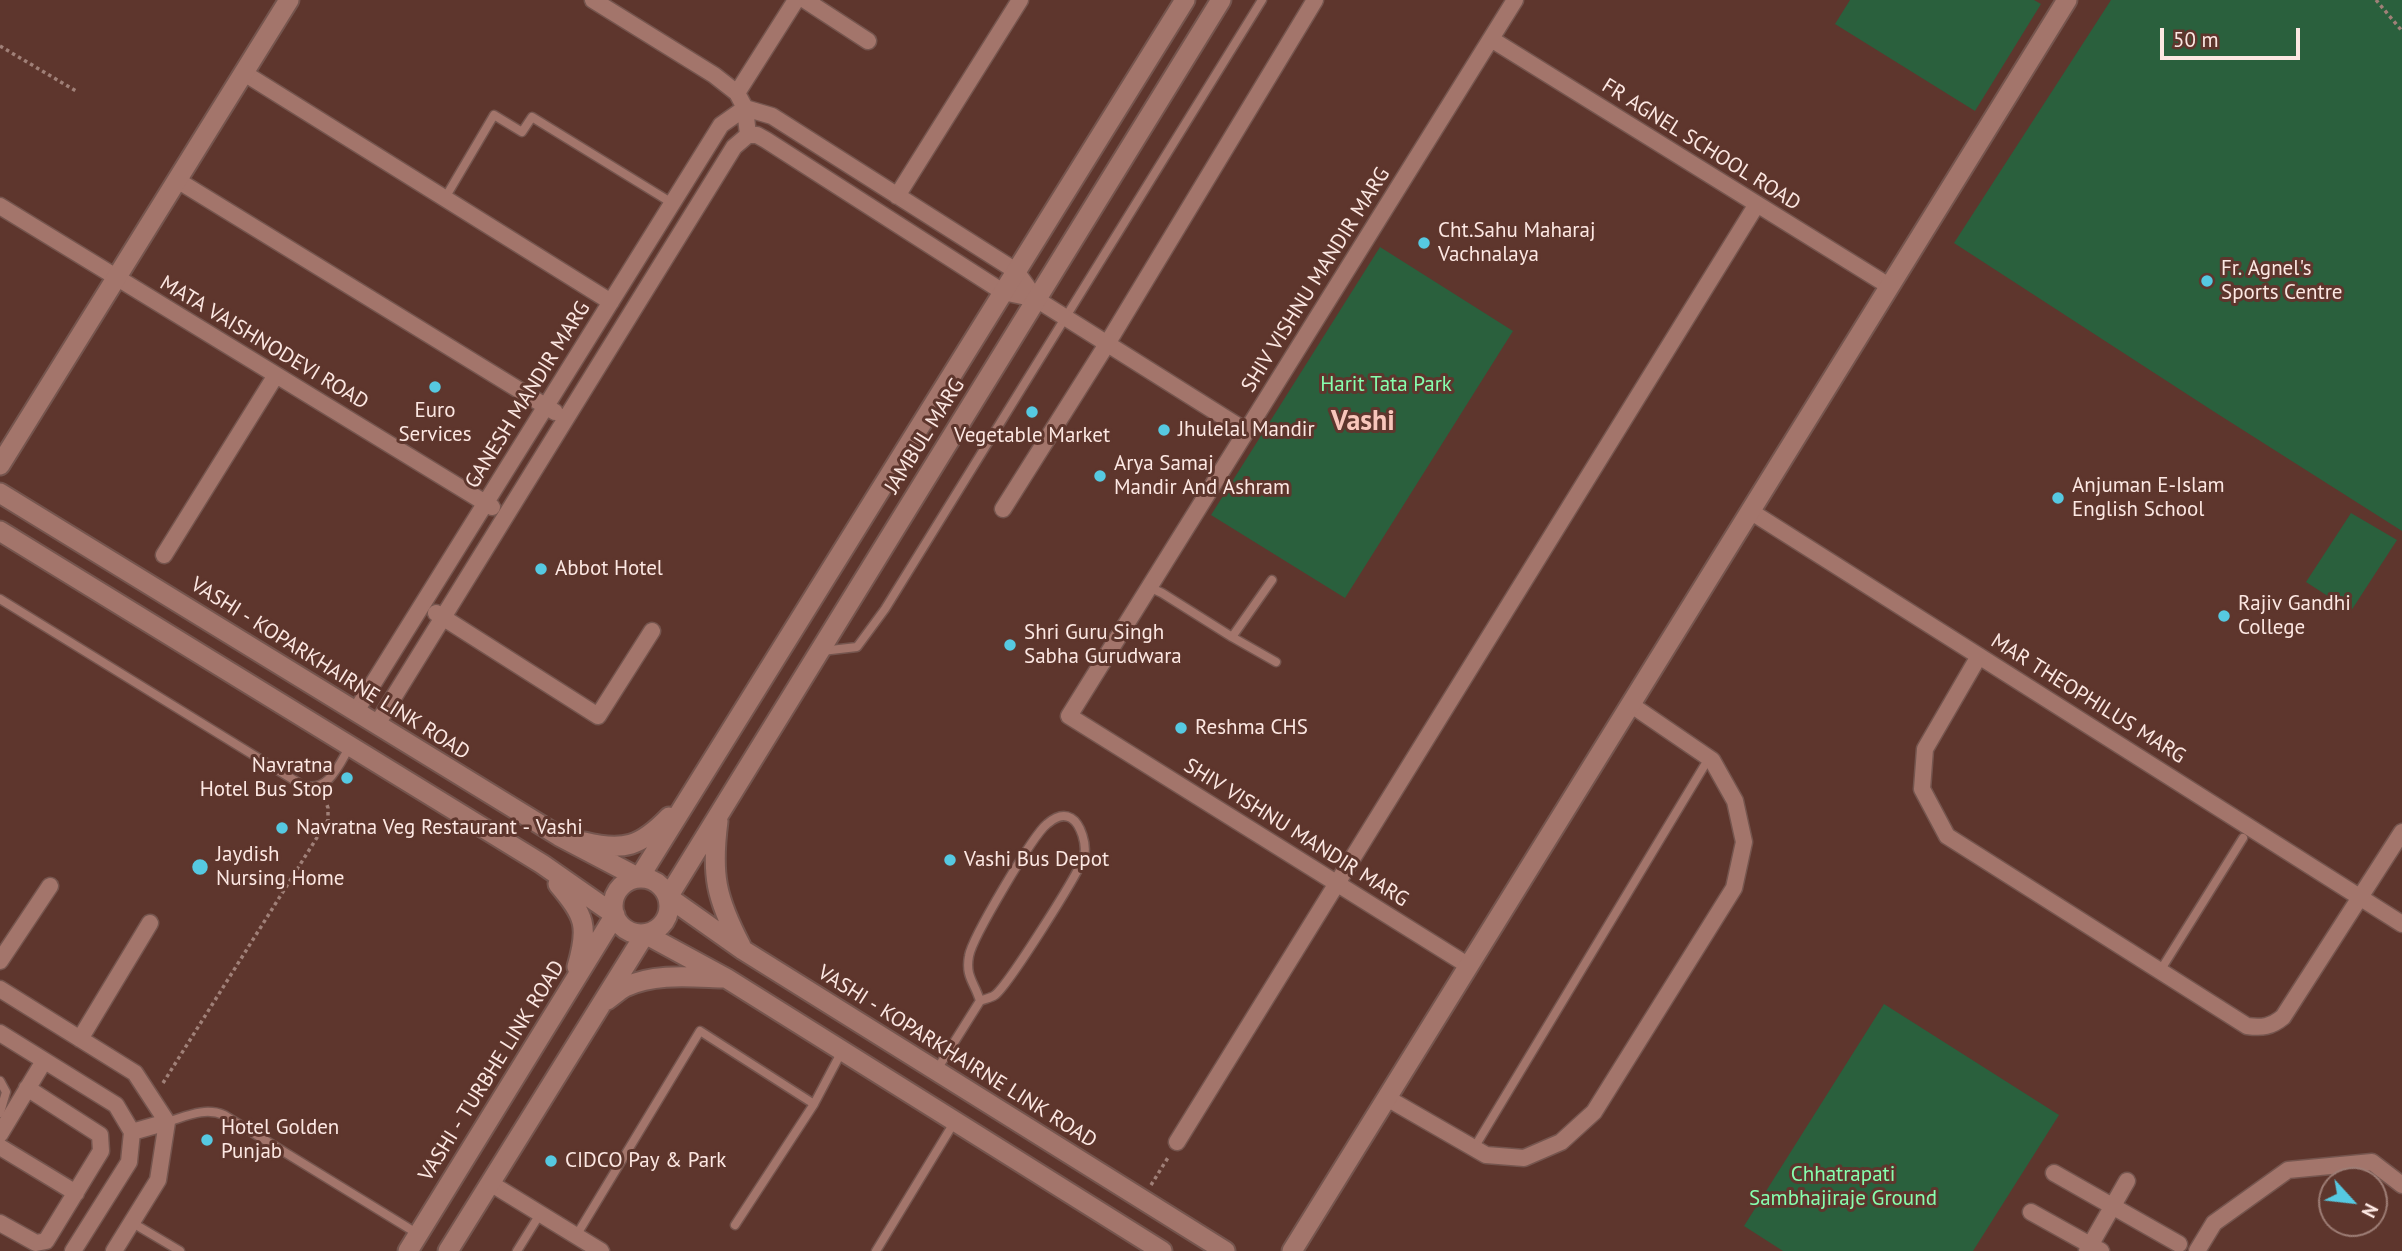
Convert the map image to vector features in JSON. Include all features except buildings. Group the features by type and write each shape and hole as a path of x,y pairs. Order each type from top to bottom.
{"main road":[{"path":"0,465 289,0"},
{"name":"JAMBUL MARG","path":"639,878 1185,0"},
{"name":"JAMBUL MARG","path":"668,897 1221,0"},
{"path":"1292,1251 2067,0"},
{"name":"VASHI - KOPARKHAIRNE LINK ROAD","path":"0,493 559,836 639,878"},
{"path":"0,531 542,864 615,915 626,930 645,934 726,978 1162,1251"},
{"path":"559,836 605,847 625,847 642,841 656,830 691,795"},
{"path":"720,813 714,855 716,885 724,914 743,950"},
{"path":"542,864 582,917 584,933 572,985"},
{"path":"448,1251 645,934 660,927 665,921 668,897 657,882 639,878 618,891 613,907 615,915"},
{"name":"VASHI - KOPARKHAIRNE LINK ROAD","path":"668,897 743,950 1225,1251"},
{"name":"VASHI - TURBHE LINK ROAD","path":"408,1251 615,915"},
{"path":"602,1004 625,987 648,980 676,977 726,978"}],"street":[{"path":"593,0 714,75 737,93 746,108 748,135"},
{"path":"737,93 796,0"},
{"path":"805,0 868,41"},
{"path":"897,196 1020,0"},
{"path":"1003,509 1107,344 1315,0"},
{"name":"SHIV VISHNU MANDIR MARG","path":"1469,966 1069,716 1516,0"},
{"name":"FR AGNEL SCHOOL ROAD","path":"1491,39 1889,286"},
{"path":"244,73 611,302"},
{"path":"746,108 772,116 1016,271 1036,299 1246,431"},
{"name":"GANESH MANDIR MARG","path":"356,711 721,125 746,108"},
{"path":"377,724 734,147 748,135 766,139 1003,292 1036,299"},
{"path":"177,180 566,418"},
{"path":"1177,1142 1756,204"},
{"name":"MATA VAISHNODEVI ROAD","path":"0,206 507,515"},
{"path":"597,324 617,337"},
{"path":"164,555 276,375"},
{"name":"MAR THEOPHILUS MARG","path":"1751,511 2402,924"},
{"path":"422,604 598,716 652,631"},
{"path":"1979,656 1925,749 1922,789 1947,836 2247,1026 2273,1026 2283,1017 2402,832"},
{"path":"1387,1098 1486,1155 1524,1158 1561,1142 1594,1112 1734,888 1744,842 1735,801 1712,760 1630,705"},
{"path":"0,961 50,886"},
{"path":"80,1039 150,923"},
{"path":"0,989 135,1073 167,1122 158,1180 114,1251"},
{"path":"0,1033 116,1105 132,1132 129,1162 73,1251"},
{"path":"0,1134 44,1061"},
{"path":"0,1223 40,1244 46,1241 101,1151 100,1135 26,1088"},
{"path":"132,1132 167,1122"},
{"path":"0,1147 76,1193"},
{"path":"2197,1251 2214,1223 2288,1170 2372,1162 2402,1185"},
{"path":"2054,1173 2179,1244"},
{"path":"2031,1212 2093,1249 2112,1206 2127,1181"},
{"path":"490,1183 601,1251"}],"lane":[{"path":"819,652 856,647 885,609 1262,0"},
{"path":"445,198 494,115 522,132 533,117 672,203"},
{"path":"1233,637 1272,580"},
{"path":"1149,587 1276,662"},
{"path":"0,598 302,785 320,787 333,775 350,746"},
{"path":"1474,1148 1709,758"},
{"path":"936,1071 980,1001 995,995 1016,967 1051,915 1084,857 1084,840 1075,821 1069,817 1060,816 1045,825 988,913 969,955 969,979 980,1001"},
{"path":"2160,971 2242,838"},
{"path":"576,1236 701,1031 814,1104"},
{"path":"735,1225 814,1104 842,1051"},
{"path":"0,1081 6,1092 0,1113"},
{"path":"167,1122 213,1110 418,1234"},
{"path":"876,1251 955,1121"},
{"path":"517,1251 540,1214"},
{"path":"131,1222 180,1251"}],"path":[{"path":"2376,0 2402,31"},
{"path":"0,47 76,91"},
{"path":"152,1099 328,820 328,808 320,787"},
{"path":"1143,1200 1177,1142"}],"green space":[{"path":"1850,0 2034,0 2041,4 1975,111 1835,24"},
{"name":"Fr. Agnel's Sports Centre","path":"2111,0 2402,0 2402,531 1954,243"},
{"name":"Harit Tata Park","path":"1380,247 1513,331 1345,598 1211,515"},
{"path":"2351,513 2397,540 2351,611 2306,582"},
{"name":"Chhatrapati Sambhajiraje Ground","path":"1884,1004 2059,1115 1973,1251 1783,1251 1744,1226"}],"place":[{"name":"Cht.Sahu Maharaj Vachnalaya","path":"1424,243"},
{"name":"Fr. Agnel's Sports Centre","path":"2207,281"},
{"name":"Euro Services","path":"435,387"},
{"name":"Vegetable Market","path":"1032,412"},
{"name":"Jhulelal Mandir","path":"1164,430"},
{"name":"Arya Samaj Mandir And Ashram","path":"1100,476"},
{"name":"Anjuman E-Islam English School","path":"2058,498"},
{"name":"Abbot Hotel","path":"541,569"},
{"name":"Rajiv Gandhi College","path":"2224,616"},
{"name":"Shri Guru Singh Sabha Gurudwara","path":"1010,645"},
{"name":"Reshma CHS","path":"1181,728"},
{"name":"Navratna Hotel Bus Stop","path":"347,778"},
{"name":"Navratna Veg Restaurant - Vashi","path":"282,828"},
{"name":"Vashi Bus Depot","path":"950,860"},
{"name":"Jaydish Nursing Home","path":"200,867"},
{"name":"Hotel Golden Punjab","path":"207,1140"},
{"name":"CIDCO Pay & Park","path":"551,1161"}],"district":[{"name":"Vashi","path":"1363,422"}]}
